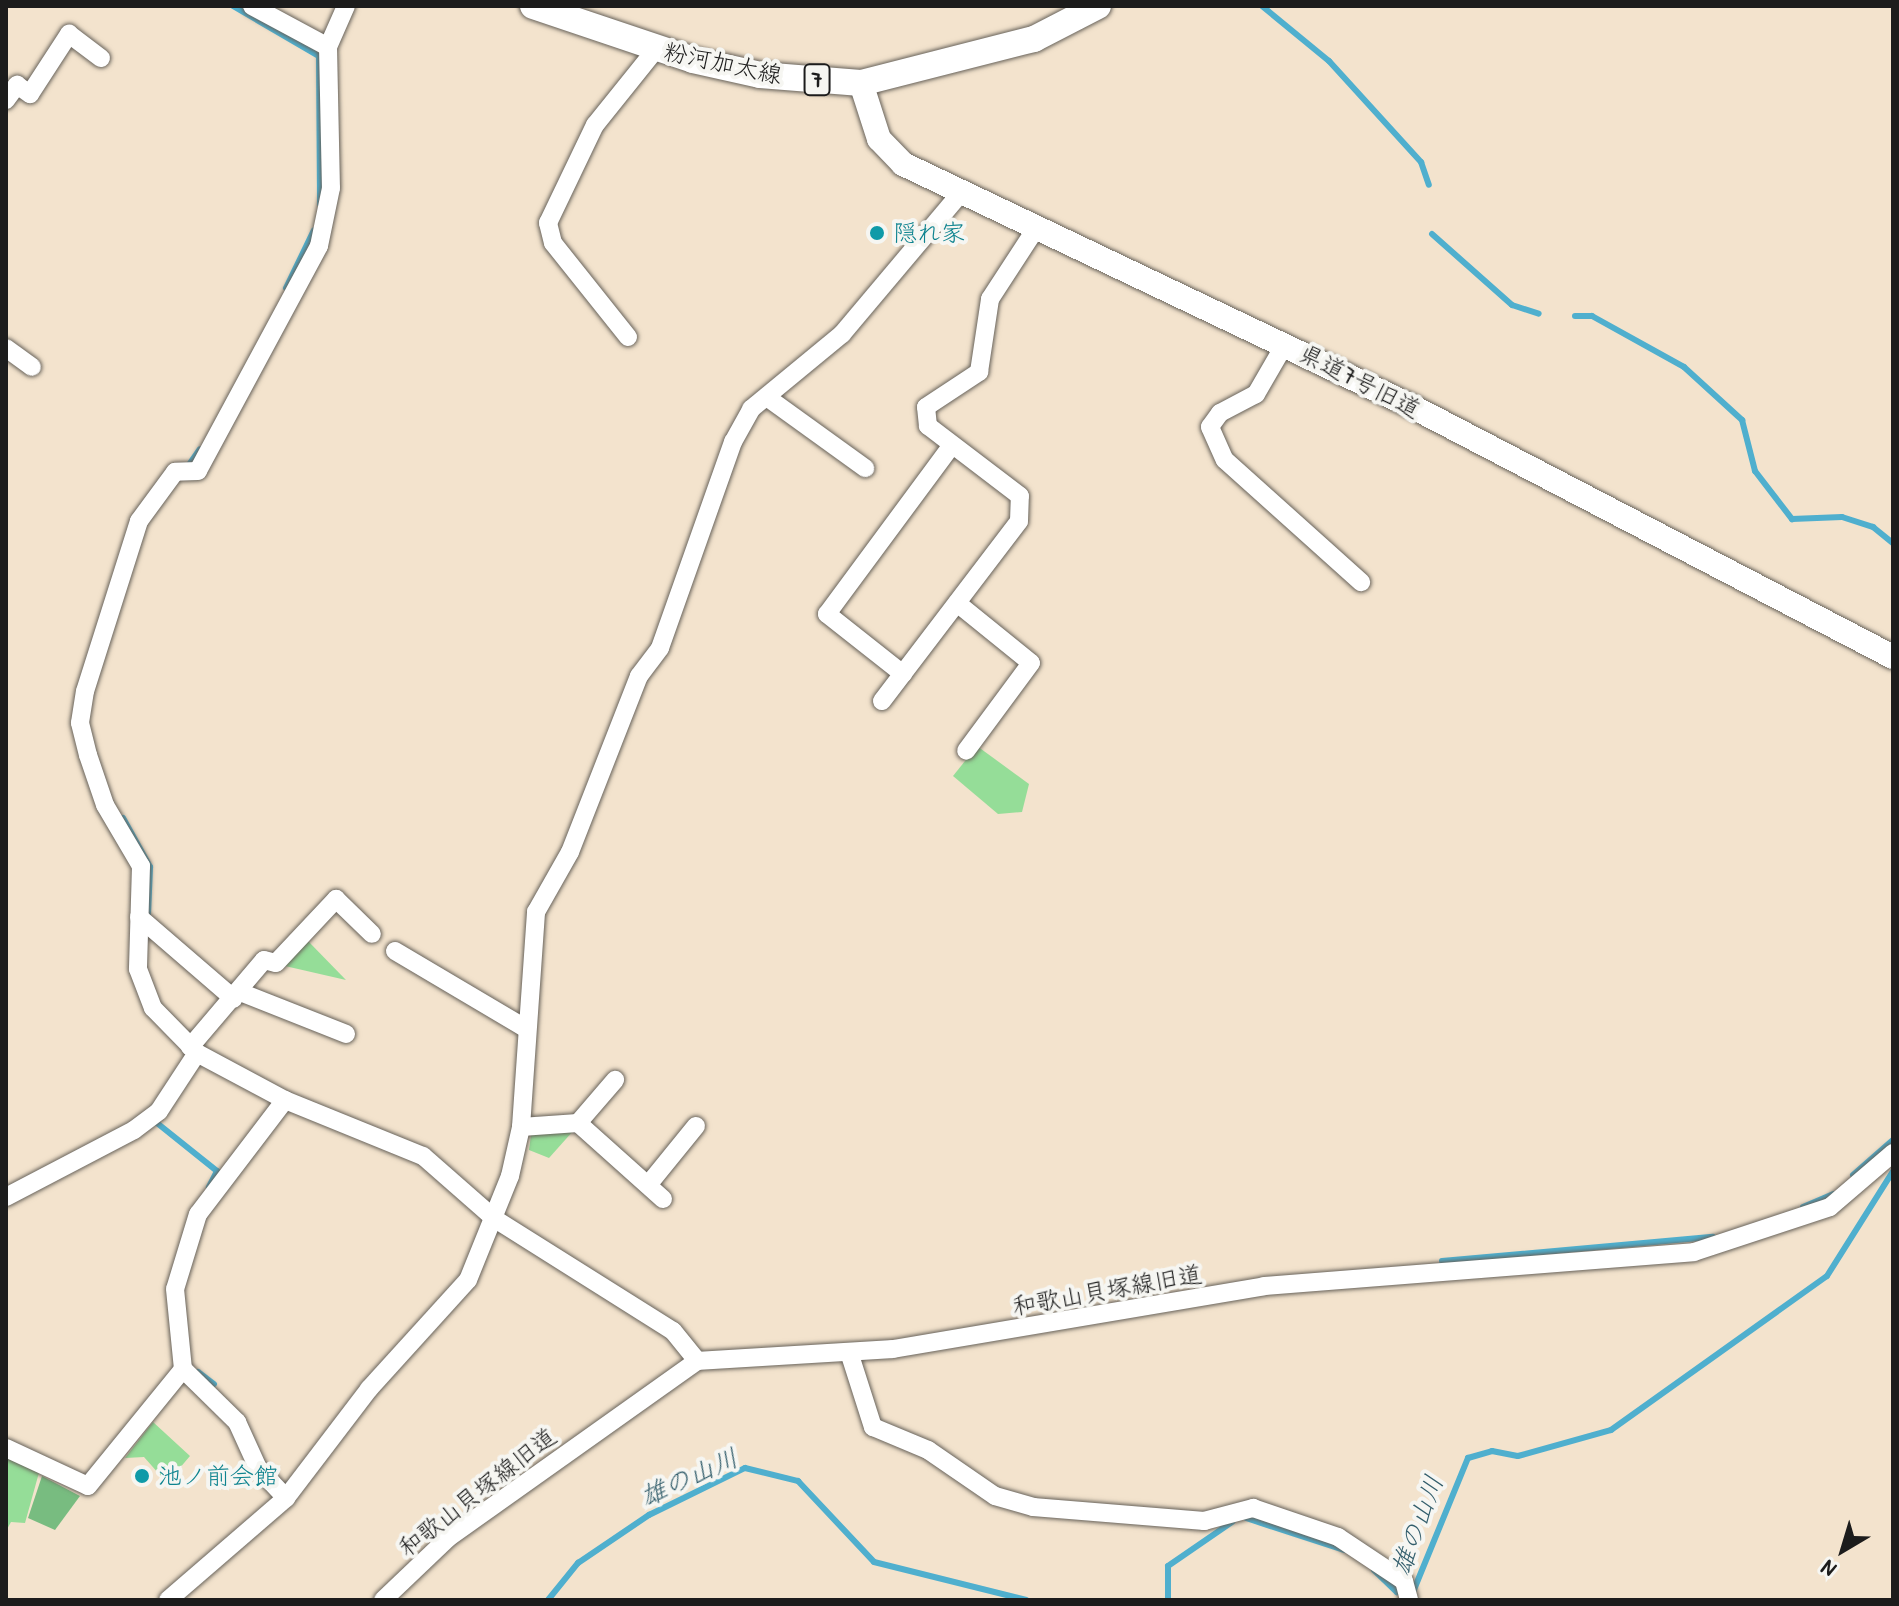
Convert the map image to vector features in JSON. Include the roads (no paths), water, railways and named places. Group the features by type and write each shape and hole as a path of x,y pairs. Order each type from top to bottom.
{"main road":[{"name":"粉河加太線","path":"533,6 656,49 760,75 861,83 1034,39 1098,6"}],"street":[{"path":"252,6 328,47"},
{"path":"359,6 344,12 328,47 331,188 319,246 198,471 175,472 139,521 85,691 80,723 88,755 105,805 141,866 138,969 153,1008 193,1050 285,1100 423,1156 495,1219 673,1331 697,1361"},
{"path":"6,100 17,85 30,94 69,34 101,58"},
{"path":"628,337 553,243 548,223 595,125 656,49"},
{"name":"県道7号旧道","path":"861,83 879,139 903,164 960,194 1285,344 1893,657"},
{"path":"168,1600 286,1498 369,1389 468,1280 495,1219 521,1127 536,912 570,852 639,676 660,648 733,442 751,409 768,398 889,284 960,194"},
{"path":"882,701 1019,521 1020,496 928,426 926,407 979,372 990,299 1037,227"},
{"path":"1285,344 1256,394 1220,413 1210,427 1225,460 1361,582"},
{"path":"6,348 32,367"},
{"path":"768,398 865,468"},
{"path":"903,674 827,614 952,445"},
{"path":"957,603 1031,663 966,751"},
{"path":"6,1197 134,1130 159,1111 193,1050 264,960 276,963 336,899 372,934"},
{"path":"139,917 237,996 346,1034"},
{"path":"395,951 527,1029"},
{"path":"521,1127 578,1123 615,1080"},
{"path":"285,1100 198,1214 175,1289 183,1369 237,1422 258,1468 286,1498"},
{"path":"578,1123 663,1199"},
{"path":"648,1185 696,1126"},
{"name":"和歌山貝塚線旧道","path":"383,1600 448,1538 697,1361 849,1352 1264,1286 1694,1252 1830,1207 1893,1153"},
{"path":"849,1352 873,1427 928,1450 1006,1500 1204,1521 1253,1508 1338,1537 1404,1581 1409,1600"},
{"path":"6,1448 88,1486 183,1369"}],"waterway":[{"path":"233,6 319,56 320,204"},
{"path":"1262,6 1329,61 1421,162 1429,185"},
{"path":"286,288 314,230"},
{"path":"1432,234 1512,305 1539,314"},
{"path":"1575,316 1592,316 1684,367 1742,420 1755,471 1792,519 1842,517 1873,527 1893,543"},
{"path":"186,469 200,449"},
{"path":"123,818 150,867 148,915"},
{"path":"152,1119 217,1171 209,1187"},
{"path":"1853,1175 1893,1140"},
{"name":"雄の山川","path":"1374,1570 1397,1592 1413,1592 1468,1458 1492,1451 1518,1456 1611,1430 1827,1276 1893,1171"},
{"path":"1803,1207 1833,1194"},
{"path":"1442,1261 1713,1237"},
{"path":"198,1372 214,1384"},
{"name":"雄の山川","path":"548,1600 578,1563 649,1515 745,1468 798,1481 874,1562 1026,1600"},
{"name":"雄の山川","path":"1246,1518 1344,1550"},
{"name":"雄の山川","path":"1168,1600 1168,1566 1232,1522"}],"place":[{"name":"隠れ家","path":"877,233"},
{"name":"池ノ前会館","path":"142,1476"}]}
